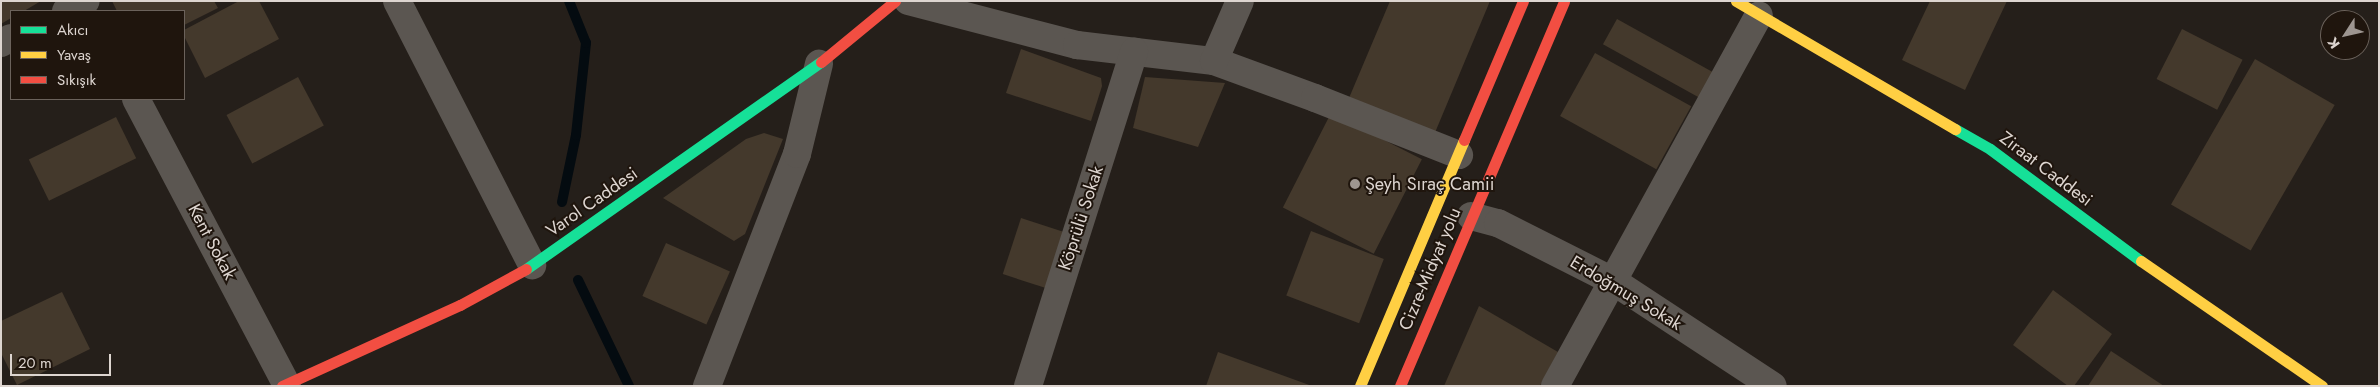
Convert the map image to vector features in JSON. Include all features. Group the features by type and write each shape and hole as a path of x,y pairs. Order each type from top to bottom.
{"main road":[{"name":"Varol Caddesi","path":"285,385 460,305 532,265 819,64 895,1"},
{"name":"Cizre-Midyat yolu","path":"1360,386 1523,1"},
{"name":"Cizre-Midyat yolu","path":"1400,386 1564,1"},
{"name":"Ziraat Caddesi","path":"1736,1 1990,149 2120,247 2322,386"}],"street":[{"path":"68,10 85,1"},
{"path":"398,1 532,265"},
{"path":"908,1 1076,45 1214,61 1459,155"},
{"path":"1214,61 1240,1"},
{"path":"1556,386 1759,15"},
{"name":"Köprülü Sokak","path":"1028,386 1134,51"},
{"path":"707,386 796,154 819,64"},
{"name":"Kent Sokak","path":"137,100 285,385"},
{"name":"Erdoğmuş Sokak","path":"1471,216 1498,223 1612,281 1773,386"}],"building":[{"path":"1,1 41,1 26,10 10,10 10,19 1,24"},
{"path":"112,1 214,1 218,8 185,24 185,10 116,10"},
{"path":"239,1 259,1 279,39 205,78 185,38 185,29"},
{"path":"1390,1 1490,1 1434,135 1349,98"},
{"path":"1930,1 2007,1 1965,90 1902,60"},
{"path":"1617,19 1718,75 1704,100 1603,44"},
{"path":"2182,29 2243,60 2217,110 2157,79"},
{"path":"1021,49 1101,78 1102,86 1091,121 1006,93"},
{"path":"1595,53 1691,106 1656,169 1560,116"},
{"path":"2255,59 2335,105 2251,250 2171,204"},
{"path":"298,77 324,126 252,164 226,115"},
{"path":"1145,77 1225,83 1198,147 1133,128"},
{"name":"Şeyh Sıraç Camii","path":"1331,113 1422,159 1374,254 1283,207"},
{"path":"116,117 136,158 49,201 29,160"},
{"path":"764,133 783,139 745,234 734,241 663,198 746,139"},
{"path":"1021,218 1065,232 1047,288 1003,274"},
{"path":"1311,231 1384,259 1359,323 1286,295"},
{"path":"666,243 730,271 706,324 642,296"},
{"path":"2053,290 2112,334 2074,386 2068,386 2013,345"},
{"path":"62,292 90,349 17,385 1,353 1,321"},
{"path":"1479,306 1558,352 1540,386 1444,386"},
{"path":"2111,351 2164,386 2088,386"},
{"path":"1218,352 1312,386 1206,386"}],"waterway":[{"path":"562,202 576,135 586,43 569,1"},
{"path":"578,280 629,386"}],"traffic: fast":[{"path":"526,269 821,62"},
{"path":"1955,129 1990,149 2141,261"}],"traffic: slow":[{"path":"1736,1 1955,129"},
{"path":"1360,386 1464,140"},
{"path":"2141,261 2322,386"}],"traffic: jam":[{"path":"821,62 895,1"},
{"path":"1464,140 1523,1"},
{"path":"1400,386 1564,1"},
{"path":"282,386 460,305 526,269"}],"place":[{"name":"Şeyh Sıraç Camii","path":"1355,184"}]}
